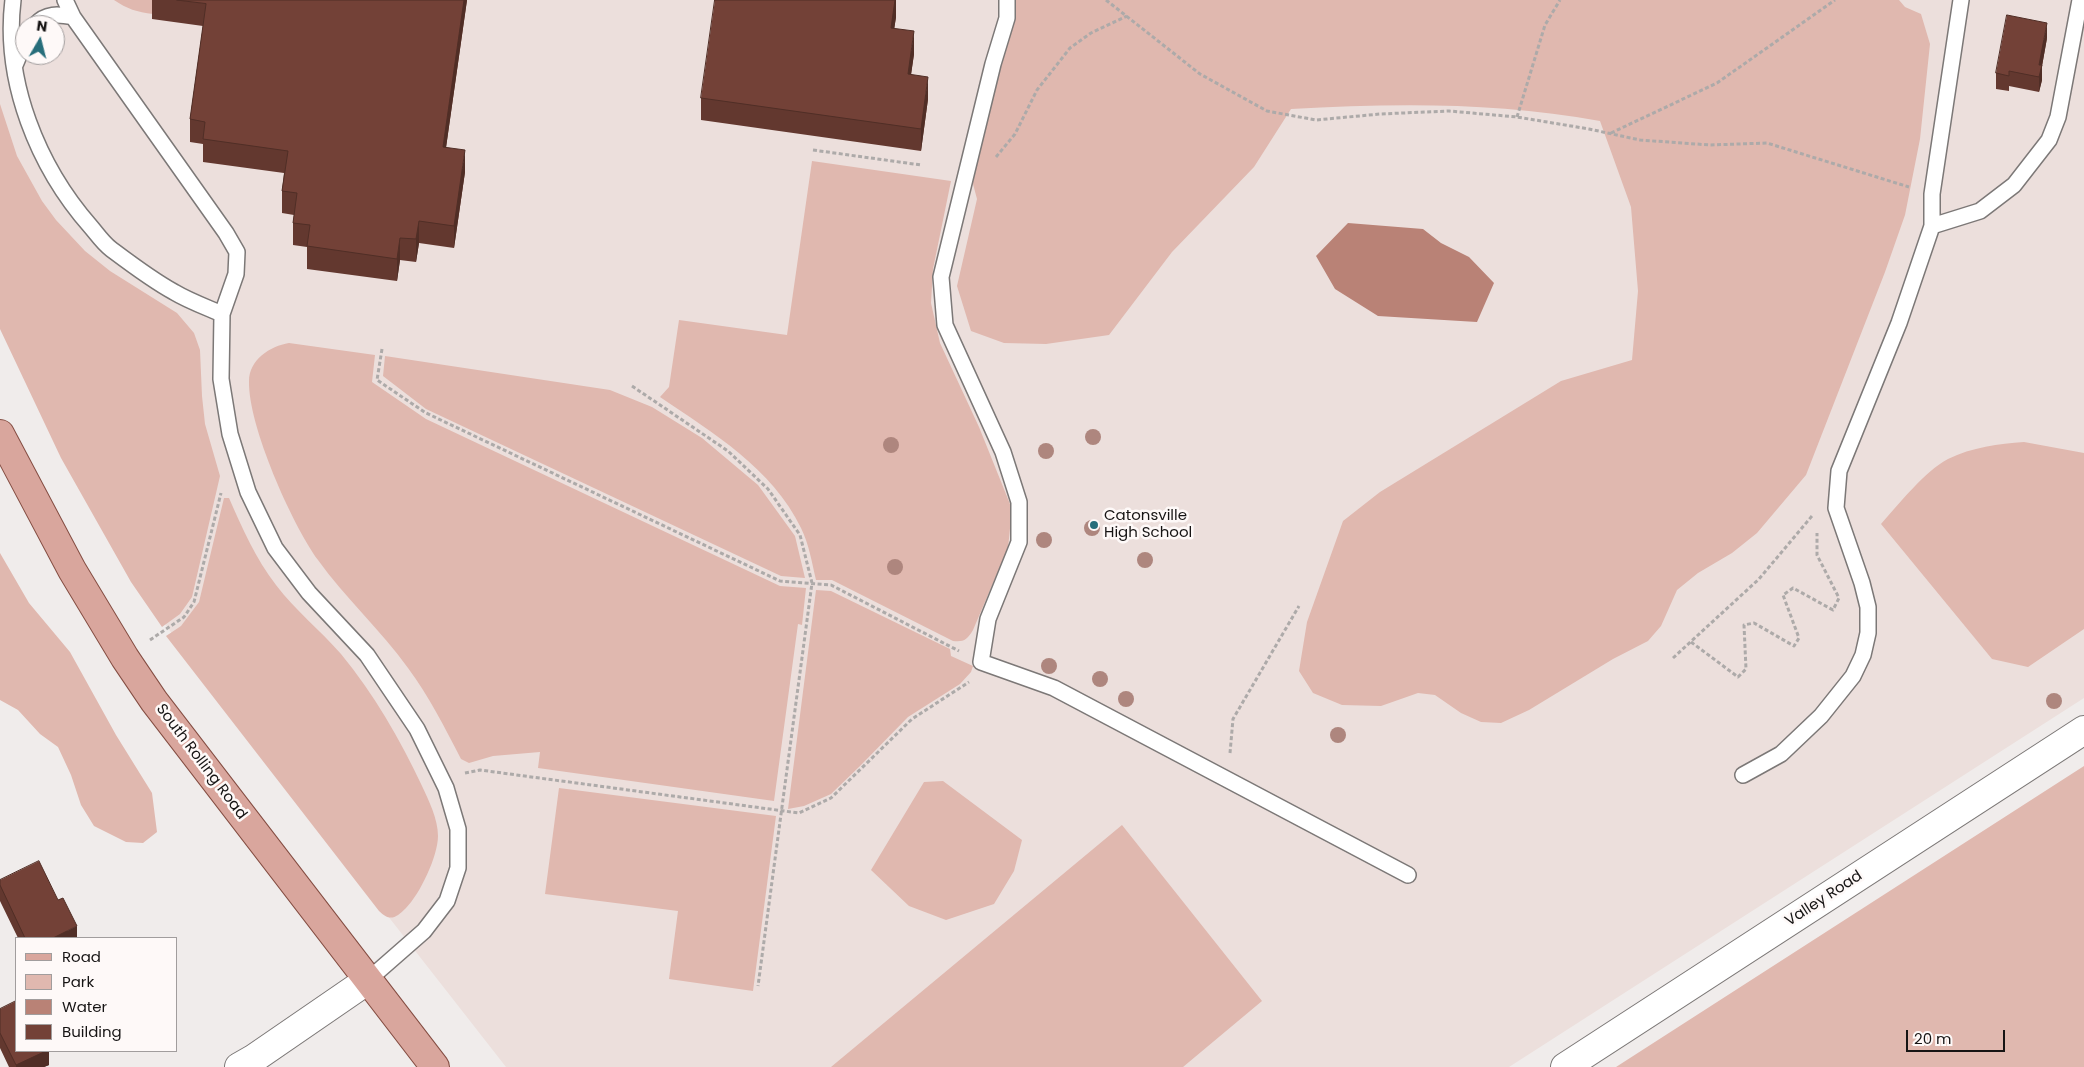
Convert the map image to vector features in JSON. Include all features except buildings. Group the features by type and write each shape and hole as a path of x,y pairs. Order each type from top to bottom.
{"main road":[{"name":"South Rolling Road","path":"0,434 72,570 125,658 154,701 435,1067"}],"street":[{"name":"Valley Road","path":"1564,1067 2084,730"},
{"path":"239,1067 368,980"}],"lane":[{"path":"13,0 10,22 14,67 29,123 52,175 82,217 110,248 175,293 222,314"},
{"path":"65,0 73,17 226,233 237,252 236,274 222,314 221,379 230,434 248,492 275,548 309,593 367,655 417,730 442,779 458,829 458,868 447,901 424,931 368,980"},
{"path":"1007,0 1008,18 993,64 941,277 945,325 1003,452 1019,502 1019,542 988,619 982,662 1054,688 1408,875"},
{"path":"1743,776 1781,754 1821,716 1853,676 1863,655 1868,632 1868,607 1862,583 1836,508 1839,470 1900,323 1932,226 1932,194 1961,0"},
{"path":"1932,226 1980,211 2014,185 2049,140 2058,117 2080,0"},
{"path":"65,16 73,17"}],"path":[{"path":"1106,0 1200,74 1267,111 1316,120 1380,114 1449,112 1517,117 1640,140 1710,145 1766,143 1932,194"},
{"path":"1517,117 1545,25 1560,0"},
{"path":"1610,134 1717,83 1835,0"},
{"path":"968,165 984,166 999,155 1015,134 1038,90 1070,48 1091,33 1127,16"},
{"path":"814,150 921,165"},
{"path":"382,349 377,380 426,413 780,581 831,585 982,662 969,682 912,719 831,798 799,814 480,770 442,779"},
{"path":"632,386 728,451 768,489 800,535 812,583 758,986"},
{"path":"125,658 184,618 194,602 222,491"},
{"path":"1673,658 1759,579 1803,526"},
{"path":"1691,642 1738,677 1746,669 1744,626 1754,623 1794,646 1799,638 1783,595 1793,588 1833,610 1839,598 1817,555 1818,532"},
{"path":"1243,788 1230,753 1233,719 1299,606"}],"shaded area":[{"name":"Catonsville High School","path":"0,0 2084,0 2084,698 1509,1067 506,1067 258,750 145,597 0,322"}],"green space":[{"path":"114,0 155,0 153,14 132,10"},
{"path":"1007,0 1899,0 1905,7 1921,14 1930,44 1920,139 1905,215 1885,272 1806,475 1757,533 1732,553 1698,573 1677,590 1661,626 1648,641 1613,659 1529,710 1501,723 1481,722 1461,713 1435,695 1418,693 1381,706 1342,705 1313,693 1299,671 1307,622 1343,521 1380,492 1561,381 1632,360 1638,291 1631,207 1600,121 1523,110 1485,107 1408,105 1291,109 1254,167 1172,252 1109,335 1046,344 1004,343 971,331 957,286 977,199 968,165"},
{"path":"0,104 17,156 42,201 56,220 85,251 110,271 177,313 194,333 200,350 205,424 220,476 192,597 180,614 162,627 131,582 61,458 0,329"},
{"path":"812,161 951,181 933,269 931,303 940,343 979,427 1012,509 1008,548 973,630 963,641 953,641 832,580 816,580 804,534 789,507 774,487 740,453 660,397 669,387 679,320 787,335"},
{"path":"289,343 375,355 372,382 426,419 780,586 806,588 802,625 798,624 774,801 538,768 540,752 493,756 469,763 461,759 416,679 386,640 318,560 296,523 273,474 256,423 249,381 253,367 262,355 275,347"},
{"path":"385,356 610,390 652,407 702,438 758,485 795,536 805,578 781,576 426,409 383,376"},
{"path":"2024,442 2084,453 2084,629 2028,667 1992,659 1881,524 1921,480 1939,464 1957,455 1976,449"},
{"path":"224,498 229,498 244,532 276,585 341,654 386,717 414,768 430,804 438,830 432,864 417,894 406,908 396,916 386,917 379,911 166,636 181,626 199,602"},
{"path":"0,553 29,603 70,652 116,735 152,793 157,832 143,843 126,842 94,826 81,805 71,775 58,747 40,734 18,710 0,700"},
{"path":"816,590 831,591 950,649 951,656 973,666 971,672 960,684 908,717 831,794 804,806 788,809"},
{"path":"2084,766 2084,1067 1616,1067"},
{"path":"943,781 1022,840 1014,871 994,904 946,920 909,906 871,870 924,782"},
{"path":"559,788 776,816 753,991 669,979 678,911 545,894"},
{"path":"1122,825 1262,1001 1183,1067 831,1067"}],"water":[{"path":"1348,223 1423,229 1441,243 1469,257 1494,283 1477,322 1378,316 1335,289 1316,256"}],"place":[{"name":"Catonsville High School","path":"1094,525"}]}
